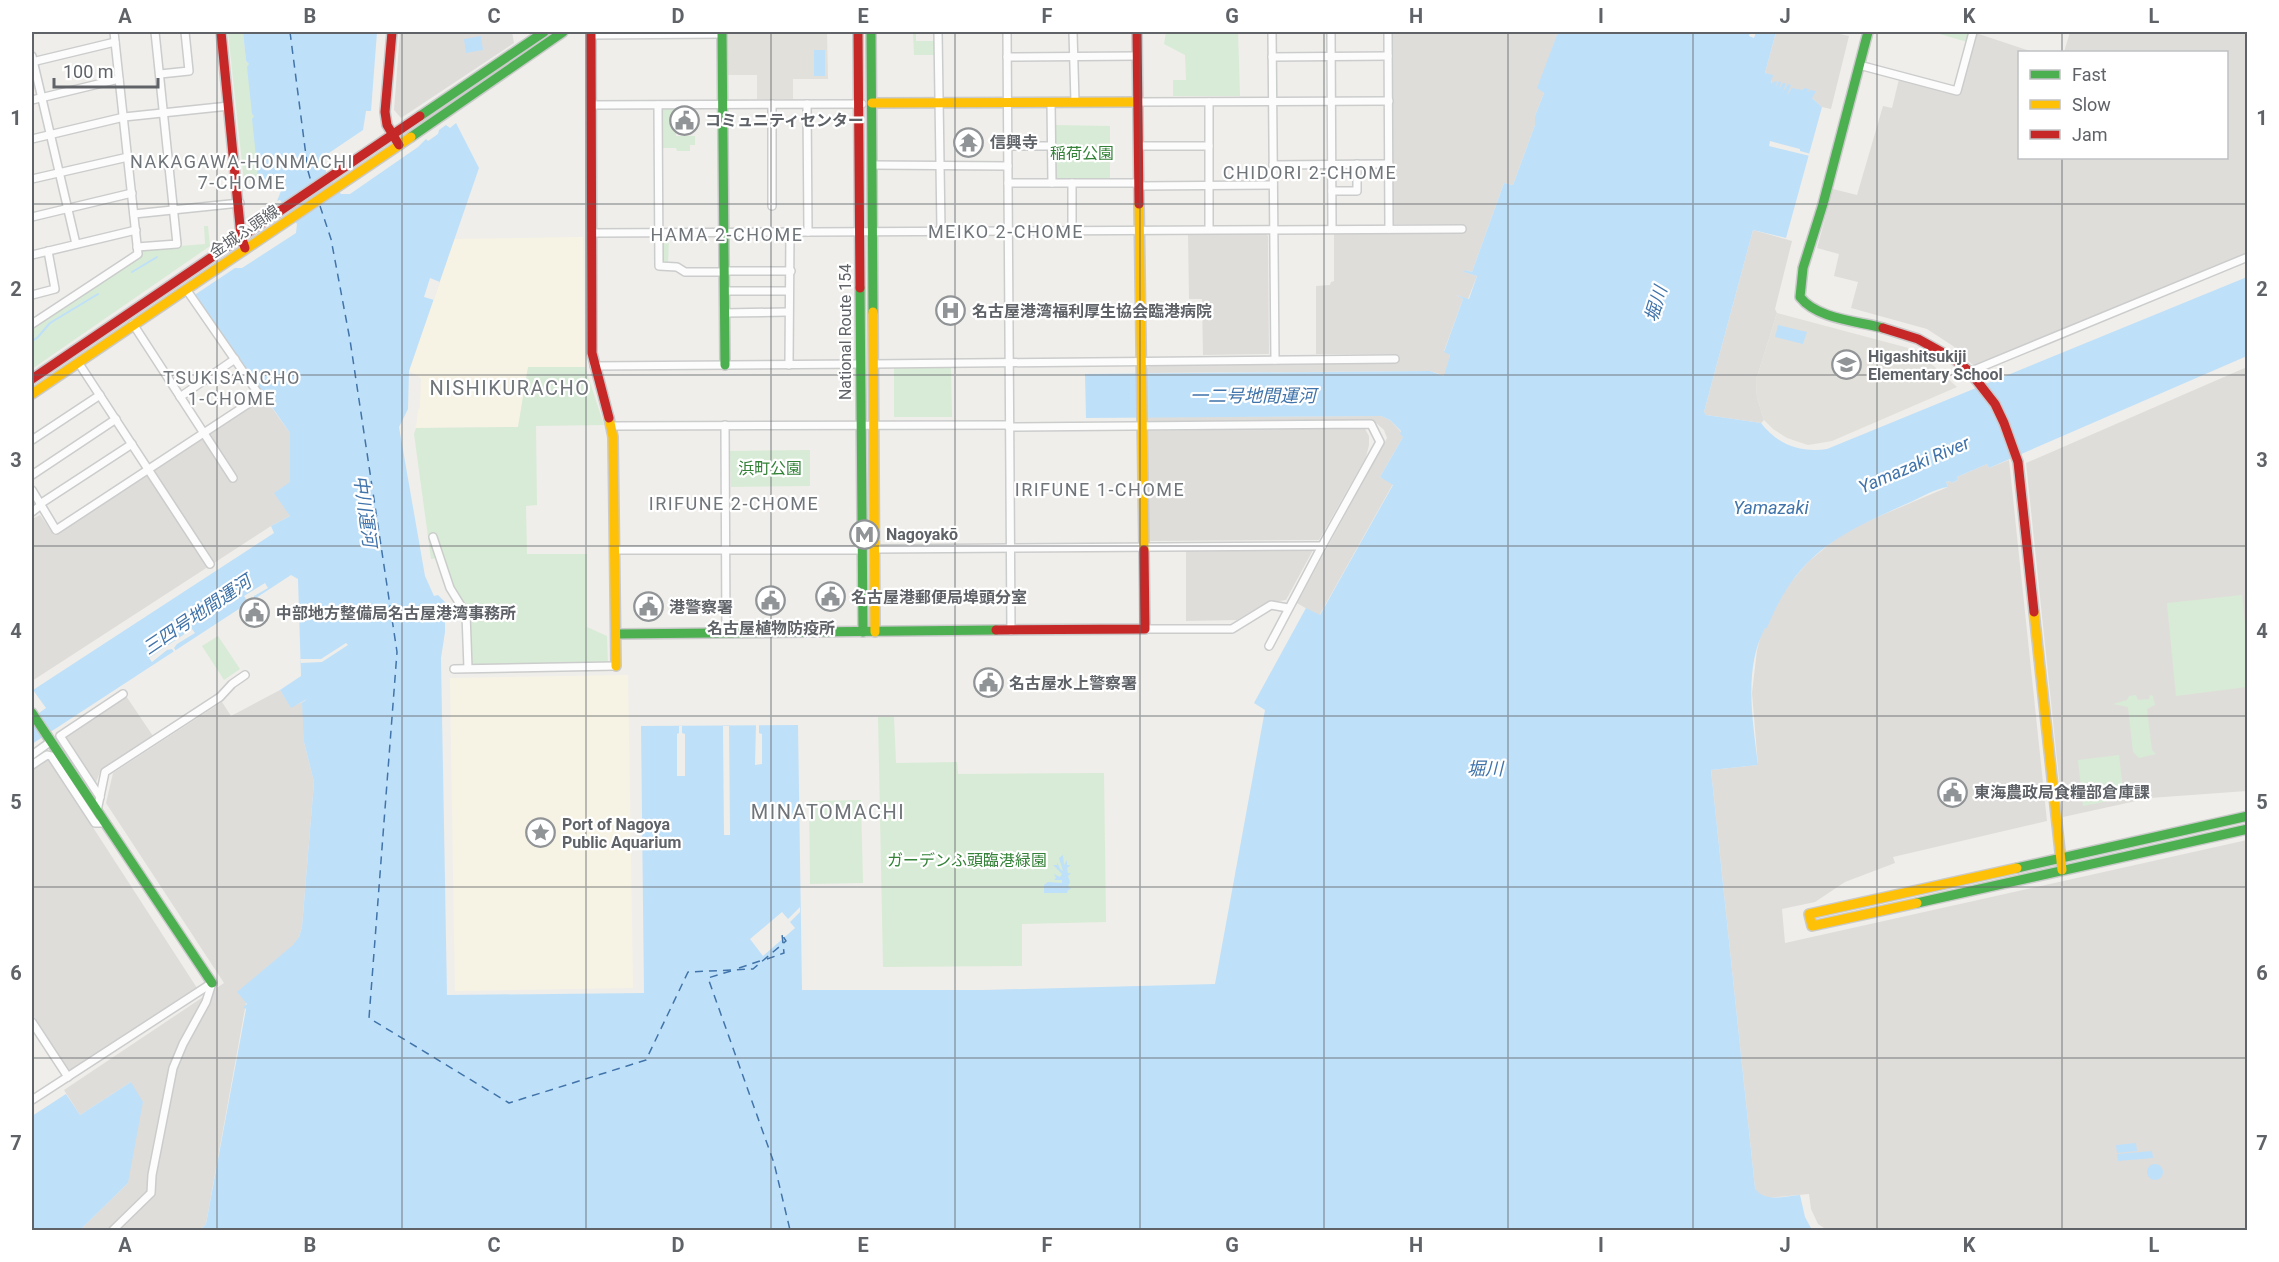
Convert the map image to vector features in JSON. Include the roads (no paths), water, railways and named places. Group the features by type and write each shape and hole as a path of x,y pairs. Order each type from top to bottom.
{"main road":[{"path":"221,32 240,203 241,236 245,248"},
{"path":"392,32 384,112 387,125 399,145"},
{"name":"金城ふ頭線","path":"32,379 544,32"},
{"name":"金城ふ頭線","path":"32,394 245,248 367,168 563,32"},
{"name":"National Route 154","path":"858,32 863,632"},
{"name":"National Route 154","path":"871,32 875,632"},
{"path":"616,634 1145,629 1137,32"},
{"path":"1868,32 1823,204 1803,268 1800,297 1807,306 1820,312 1919,339 1943,351 1978,381 2004,419 2018,462 2062,870"},
{"path":"591,33 591,233 594,366 612,426 616,666"},
{"path":"722,33 724,365"},
{"path":"872,104 1137,102"},
{"path":"32,713 212,983"},
{"path":"2247,816 1809,914 1812,926 2247,829"}],"street":[{"path":"32,324 138,254 114,32"},
{"path":"137,248 177,244 155,32"},
{"path":"160,75 189,71 185,32"},
{"path":"938,32 941,230"},
{"path":"1007,32 1011,631"},
{"path":"1073,32 1075,102"},
{"path":"1272,32 1275,360"},
{"path":"1331,32 1332,229"},
{"path":"1388,32 1389,229"},
{"path":"1859,65 1957,91 1973,32"},
{"path":"591,33 722,33"},
{"path":"76,244 32,60 115,42"},
{"path":"1007,57 1137,56"},
{"path":"1272,57 1388,56"},
{"path":"32,100 119,79"},
{"path":"1137,102 1389,101"},
{"path":"1051,102 1052,183"},
{"path":"1209,102 1209,229"},
{"path":"772,104 772,206"},
{"path":"807,104 808,232"},
{"path":"591,105 872,104"},
{"path":"32,139 124,117 229,105"},
{"path":"658,105 658,266 677,267 685,272 791,271"},
{"path":"1007,146 1051,146"},
{"path":"1138,146 1209,146"},
{"path":"32,179 128,157"},
{"path":"1332,191 1357,191 1357,164"},
{"path":"1273,165 1389,164"},
{"path":"872,165 1008,166"},
{"path":"1008,183 1273,185"},
{"path":"1072,183 1072,229"},
{"path":"32,217 132,193"},
{"path":"134,214 240,203"},
{"path":"591,233 1462,229"},
{"path":"32,255 136,230"},
{"path":"789,364 790,232"},
{"path":"48,251 55,290 64,302"},
{"path":"1969,372 2247,257"},
{"path":"32,490 56,530 260,396 186,289"},
{"path":"32,295 55,290"},
{"path":"724,291 788,291"},
{"path":"724,313 788,312"},
{"path":"133,324 233,478"},
{"path":"180,397 235,359"},
{"path":"873,364 1140,365 1275,360 1395,359"},
{"path":"78,362 210,564"},
{"path":"594,366 861,364"},
{"path":"32,440 100,395"},
{"path":"32,475 116,419"},
{"path":"612,426 1371,424 1380,442 1269,646"},
{"path":"725,425 726,633"},
{"path":"32,512 132,444"},
{"path":"433,537 450,588 466,614 468,668"},
{"path":"874,549 1322,546"},
{"path":"615,550 862,550"},
{"path":"1145,629 1232,629 1271,605 1288,608"},
{"path":"454,669 616,666"},
{"path":"97,811 105,772 220,698 232,684 245,675"},
{"path":"100,797 60,736 123,694"},
{"path":"32,755 50,742"},
{"path":"32,765 47,755 51,756 94,823 104,823"},
{"path":"32,1100 212,983"},
{"path":"113,1230 151,1193 152,1175 173,1068 206,1002 212,983"},
{"path":"32,1022 68,1077"}],"water":[{"path":"243,32 377,32 371,111 366,111 363,130 323,157 321,165 326,168 326,172 341,194 350,194 426,139 428,141 438,134 439,130 446,125 450,128 456,123 479,168 409,371 408,409 399,427 425,576 434,596 438,595 445,602 445,632 441,658 447,995 644,993 641,726 798,725 802,990 984,990 1215,984 1265,710 1254,703 1306,608 1320,615 1393,485 1380,477 1403,437 1400,434 1401,431 1390,420 1381,416 1086,418 1085,374 1430,371 1444,376 1450,355 1444,352 1463,299 1456,295 1469,299 1477,276 1464,272 1465,270 1472,272 1504,183 1513,185 1544,93 1537,88 1558,32 1750,32 1749,36 1754,38 1756,32 1776,32 1765,73 1773,75 1771,83 1777,81 1776,86 1779,81 1781,82 1779,89 1783,83 1786,83 1783,92 1788,84 1791,85 1787,95 1792,88 1809,89 1807,93 1810,90 1816,91 1812,98 1822,107 1786,238 1753,230 1704,412 1706,415 1761,423 1782,442 1808,450 1827,449 2247,277 2247,356 1989,468 1987,464 1957,477 1958,480 1951,483 1946,482 1948,487 1859,526 1840,537 1806,564 1792,582 1765,628 1754,661 1751,696 1758,765 1711,770 1755,1188 1763,1196 1769,1197 1800,1195 1805,1217 1812,1230 200,1230 206,1224 246,1009 243,1007 247,1004 237,992 293,945 302,927 314,782 304,742 302,703 307,699 291,708 280,690 301,676 298,579 291,575 32,744 32,718 46,708 33,690 274,533 271,526 290,516 274,493 290,482 290,433 196,297 196,294 235,268 242,268 296,233 297,224 280,200 277,201 281,191 258,178 259,168 252,119 254,116 247,67 249,64 246,61"},
{"path":"481,36 483,50 466,53 464,39"},
{"path":"814,50 825,50 825,76 814,76"},
{"path":"1778,325 1807,332 1803,344 1775,337"},
{"path":"1063,855 1064,865 1067,860 1067,865 1071,865 1067,868 1068,873 1071,873 1068,876 1070,882 1068,886 1071,889 1067,893 1044,893 1044,885 1048,882 1062,883 1062,880 1054,880 1056,878 1054,874 1060,877 1062,874 1053,865 1057,865 1057,862 1063,871 1059,858"},
{"path":"131,1082 143,1102 128,1183 80,1230 32,1230 32,1116 66,1094 80,1115"},
{"path":"2136,1143 2137,1151 2117,1153 2116,1145"},
{"path":"2152,1151 2153,1158 2118,1161 2117,1154"},
{"path":"2155,1164 2163,1172 2155,1180 2147,1172"}],"waterway":[{"path":"132,272 157,257"},
{"path":"32,341 50,323 98,294"}],"place":[{"name":"コミュニティセンター","path":"684,120"},
{"name":"信興寺","path":"969,142"},
{"name":"名古屋港湾福利厚生協会臨港病院","path":"951,311"},
{"name":"Higashitsukiji Elementary School","path":"1847,365"},
{"name":"Nagoyakō","path":"865,534"},
{"name":"名古屋港郵便局埠頭分室","path":"830,597"},
{"name":"名古屋植物防疫所","path":"771,600"},
{"name":"港警察署","path":"648,607"},
{"name":"中部地方整備局名古屋港湾事務所","path":"255,613"},
{"name":"名古屋水上警察署","path":"988,683"},
{"name":"東海農政局食糧部倉庫課","path":"1953,792"},
{"name":"Port of Nagoya Public Aquarium","path":"541,833"}],"district":[{"name":"NAKAGAWA-HONMACHI 7-CHOME","path":"242,172"},
{"name":"CHIDORI 2-CHOME","path":"1310,173"},
{"name":"MEIKO 2-CHOME","path":"1006,232"},
{"name":"HAMA 2-CHOME","path":"727,235"},
{"name":"TSUKISANCHO 1-CHOME","path":"232,388"},
{"name":"NISHIKURACHO","path":"510,388"},
{"name":"IRIFUNE 1-CHOME","path":"1100,490"},
{"name":"IRIFUNE 2-CHOME","path":"734,504"},
{"name":"MINATOMACHI","path":"828,812"}],"park label":[{"name":"稲荷公園","path":"1082,153"},
{"name":"浜町公園","path":"770,468"},
{"name":"ガーデンふ頭臨港緑園","path":"967,860"}],"water label":[{"name":"堀川","path":"1656,304"},
{"name":"一二号地間運河","path":"1253,396"},
{"name":"Yamazaki River","path":"1914,465"},
{"name":"Yamazaki","path":"1771,508"},
{"name":"中川運河","path":"365,511"},
{"name":"三四号地間運河","path":"197,615"},
{"name":"堀川","path":"1485,769"}]}
